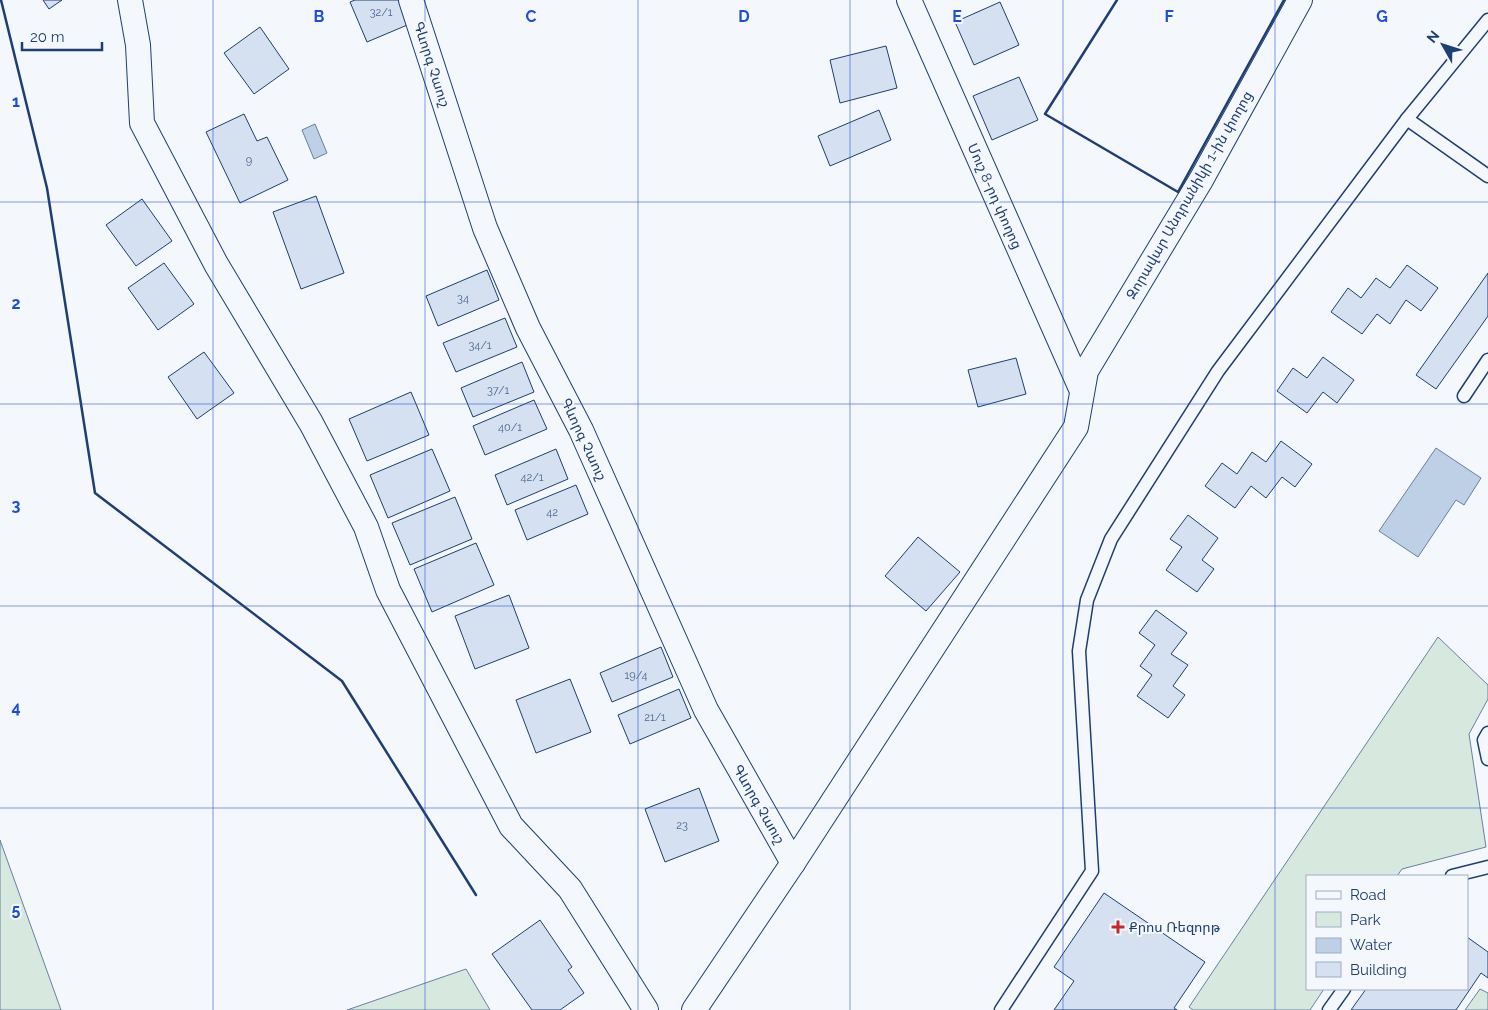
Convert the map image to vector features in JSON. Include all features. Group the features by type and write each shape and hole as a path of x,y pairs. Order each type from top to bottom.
{"street":[{"path":"130,0 138,45 142,122 216,264 311,423 362,518 388,590 511,826 570,890 646,1010"},
{"name":"Գևորգ Չաուշ","path":"411,0 485,228 528,328 581,430 706,710 793,862"},
{"name":"Մուշ 8-րդ փողոց","path":"909,0 1082,391"},
{"name":"Զորավար Անդրանիկի 1-ին փողոց","path":"694,1010 793,862 1076,427 1086,371 1201,180 1300,0"}],"lane":[{"path":"1001,1010 1092,871 1079,652 1087,600 1111,539 1218,371 1407,119 1488,20"},
{"path":"1407,119 1488,176"},
{"path":"1464,396 1488,360"},
{"path":"1488,733 1484,740 1488,759"},
{"path":"1456,875 1488,867"},
{"path":"1330,1010 1343,990"}],"green space":[{"path":"1438,637 1488,685 1488,699 1469,734 1486,847 1402,869 1398,875 1306,875 1306,990 1323,990 1310,1010 1193,1010 1189,1007"},
{"path":"0,840 61,1010 0,1010"},
{"path":"466,969 490,1010 347,1010"},
{"path":"1480,989 1488,993 1488,1010 1465,1010"}],"water":[{"path":"315,124 327,153 314,159 302,130"},
{"path":"1436,448 1481,478 1464,505 1456,500 1418,557 1379,531"}],"building":[{"path":"43,0 62,0 49,9"},
{"path":"355,0 402,0 412,23 367,42 350,2"},
{"path":"1000,2 1019,45 974,65 955,22"},
{"path":"260,27 289,69 254,94 224,53"},
{"path":"886,46 897,88 840,103 830,60"},
{"path":"1019,77 1038,120 992,140 973,96"},
{"path":"879,110 891,140 830,166 818,136"},
{"path":"244,114 257,141 267,137 288,180 240,203 206,132"},
{"path":"316,196 344,273 301,289 273,212"},
{"path":"142,199 172,241 136,266 106,225"},
{"path":"164,263 194,304 158,330 128,288"},
{"path":"1407,265 1438,288 1421,311 1406,300 1390,324 1377,314 1362,334 1331,312 1348,288 1361,298 1376,278 1390,288"},
{"path":"487,270 499,300 438,326 426,296"},
{"path":"1488,273 1488,316 1436,389 1416,375"},
{"path":"505,318 517,347 456,372 443,343"},
{"path":"204,352 234,393 197,419 168,377"},
{"path":"1323,357 1354,380 1337,403 1323,392 1307,413 1277,391 1293,368 1307,378"},
{"path":"1016,358 1026,394 978,407 968,370"},
{"path":"522,362 534,392 473,417 461,388"},
{"path":"411,392 429,435 367,461 349,419"},
{"path":"534,400 547,429 485,455 473,426"},
{"path":"1281,441 1312,464 1295,487 1282,477 1266,498 1251,486 1235,508 1205,486 1222,463 1237,474 1252,452 1266,462"},
{"path":"432,449 450,491 388,518 370,475"},
{"path":"556,449 568,479 507,505 495,475"},
{"path":"576,485 588,514 527,540 515,510"},
{"path":"455,497 472,539 410,565 392,523"},
{"path":"1188,515 1218,538 1202,560 1214,569 1197,592 1166,570 1182,547 1170,539"},
{"path":"918,537 960,572 926,611 885,576"},
{"path":"476,543 494,585 432,612 414,569"},
{"path":"509,595 529,648 475,669 455,616"},
{"path":"1156,610 1187,633 1171,654 1188,665 1173,686 1185,695 1168,718 1137,696 1152,675 1140,666 1155,645 1139,633"},
{"path":"661,647 673,677 612,702 600,673"},
{"path":"570,679 591,732 536,753 516,700"},
{"path":"679,689 691,718 630,744 618,715"},
{"path":"699,788 719,841 665,862 645,809"},
{"name":"Քրոս Ռեզորթ","path":"1104,893 1205,962 1174,1008 1177,1010 1054,1010 1074,981 1054,967"},
{"path":"540,920 572,967 568,970 584,993 560,1010 532,1010 492,954"},
{"path":"1468,938 1488,952 1488,978 1481,973 1456,1010 1351,1010 1365,990 1468,990"}],"wall":[{"path":"1,0 47,188 95,493 342,681 476,895"},
{"path":"1117,0 1045,114 1178,192 1284,0"}],"place":[{"name":"Քրոս Ռեզորթ","path":"1118,927"}]}
